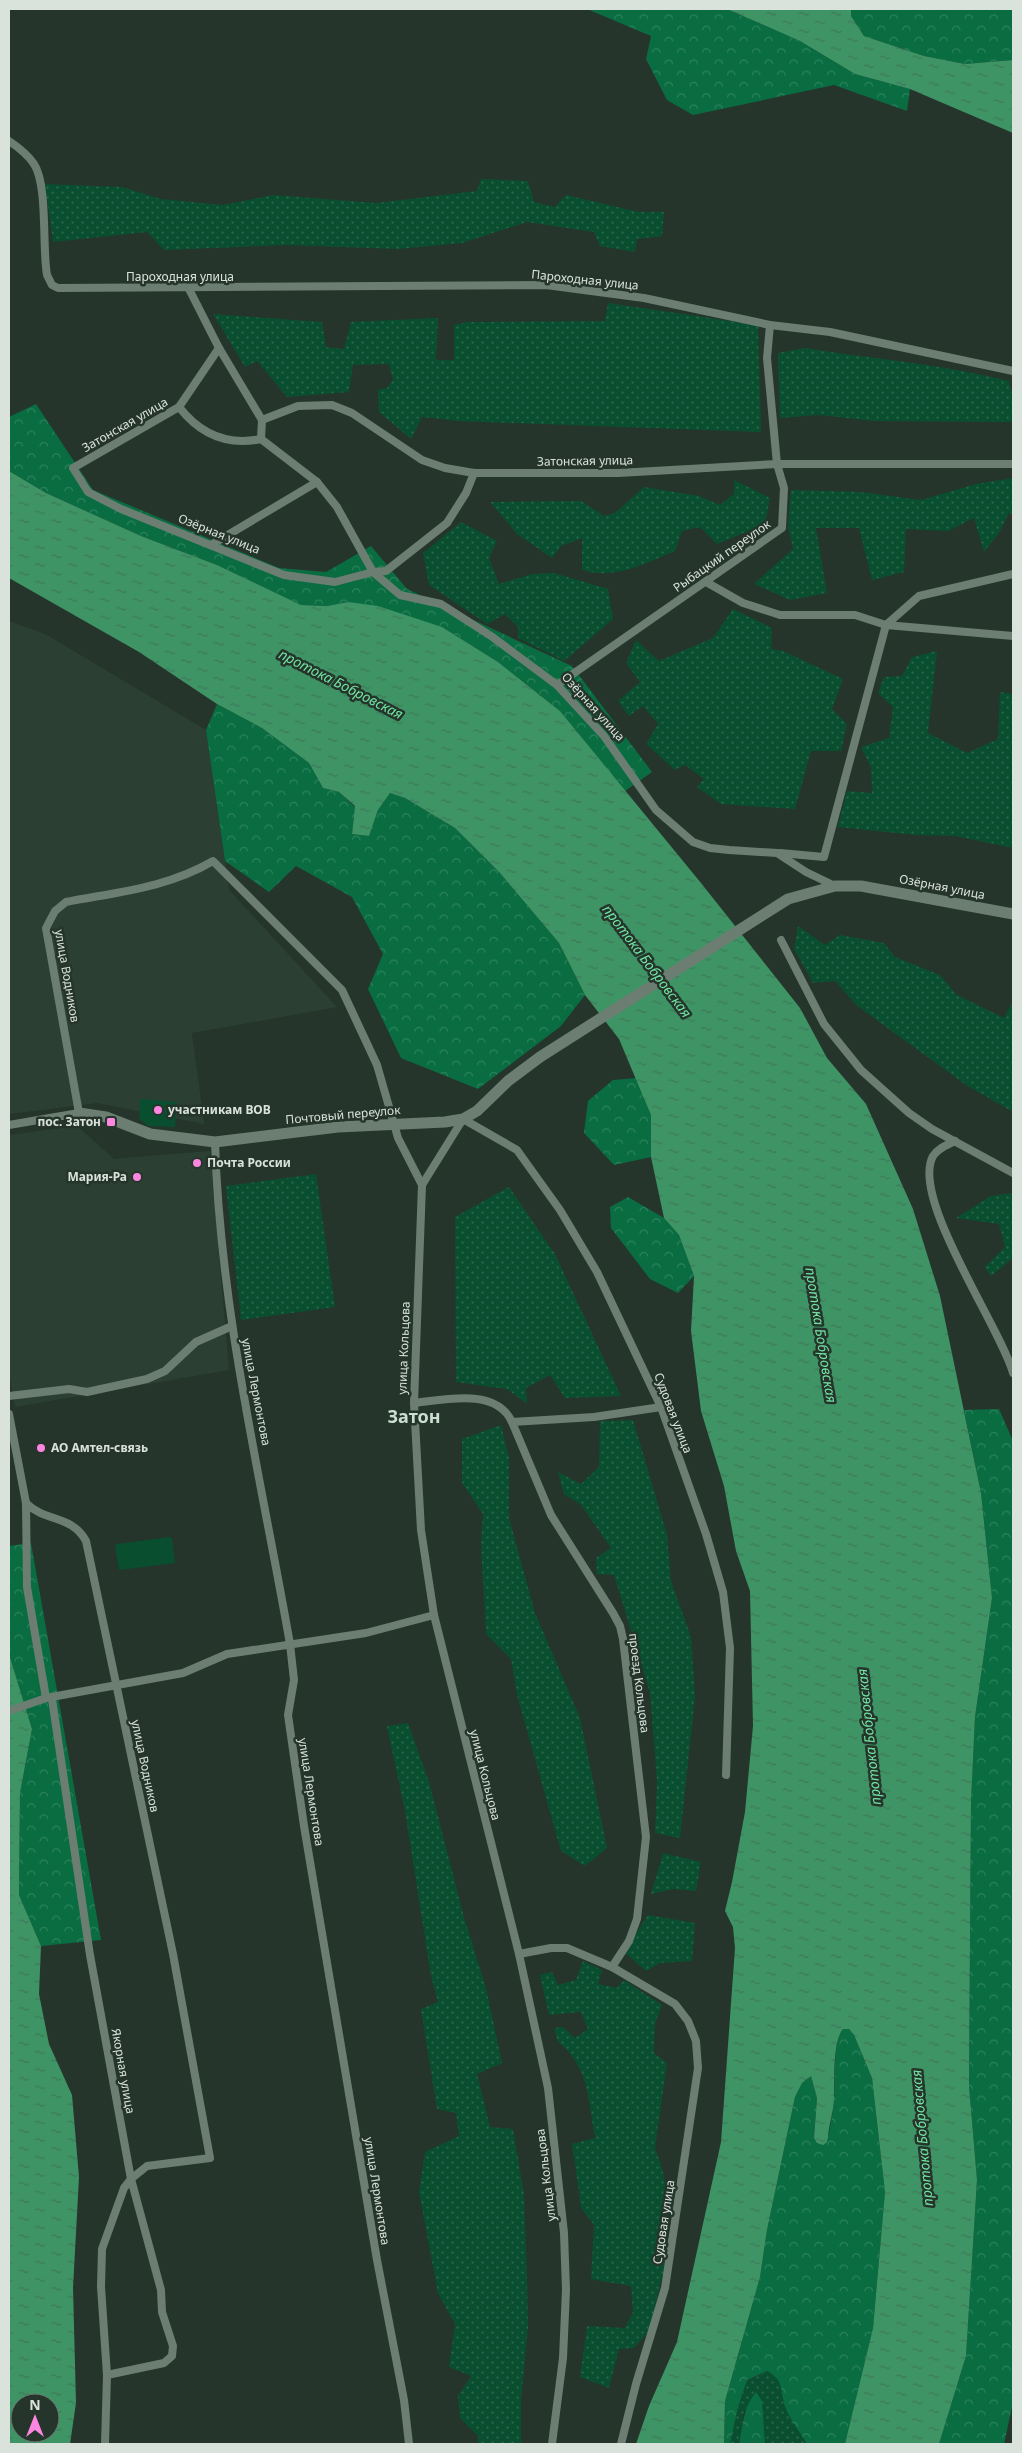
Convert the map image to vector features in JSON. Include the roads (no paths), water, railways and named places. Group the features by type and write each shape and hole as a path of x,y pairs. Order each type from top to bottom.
{"street":[{"name":"Пароходная улица","path":"9,141 19,148 35,165 41,191 46,275 52,285 58,288 188,289 546,285 644,298 770,325 830,332 1013,371"},
{"path":"179,407 190,421 217,438 241,442 261,439 262,420 219,348 188,289"},
{"name":"Рыбацкий переулок","path":"557,685 782,528 784,488 777,464 768,358 770,325"},
{"name":"Затонская улица","path":"73,468 179,407 219,348"},
{"name":"Затонская улица","path":"262,420 298,406 332,405 352,413 422,460 445,468 474,473 618,473 777,464 1013,464"},
{"name":"Озёрная улица","path":"261,439 317,482 337,507 373,572 400,595 441,604 492,636 557,685 604,736 656,810 693,842 710,848 778,853 806,872 835,886"},
{"name":"Озёрная улица","path":"73,468 88,492 121,509 284,575 335,582 373,572 386,571 447,522 466,493 474,473"},
{"path":"211,545 317,482"},
{"path":"778,853 824,857 886,625 919,596 1013,574"},
{"path":"706,582 743,603 780,615 855,615 886,625 1013,636"},
{"name":"улица Водников","path":"79,1113 46,928 49,920 66,902 165,883 190,874 213,861 342,990 377,1065 393,1124"},
{"name":"Озёрная улица","path":"463,1119 477,1111 508,1082 540,1057 788,899 835,886 860,886 1013,914"},
{"path":"781,940 824,1024 862,1070 909,1113 1013,1173"},
{"path":"9,1125 79,1113"},
{"name":"Почтовый переулок","path":"79,1113 100,1115 150,1134 215,1142 338,1127 445,1122 463,1119"},
{"name":"улица Кольцова","path":"463,1119 422,1185 414,1403 422,1530 434,1615 519,1954 548,2088 564,2233 566,2290 563,2358 552,2444"},
{"name":"Судовая улица","path":"463,1119 516,1150 560,1210 597,1272 661,1406 706,1534 723,1592 730,1648 726,1775"},
{"path":"393,1124 422,1185"},
{"path":"955,1141 939,1149 934,1155 931,1163 930,1184 957,1257 1013,1368"},
{"name":"улица Лермонтова","path":"215,1142 222,1253 232,1326 290,1644 294,1680 288,1715 304,1826 377,2260 404,2400 409,2444"},
{"path":"9,1396 69,1389 86,1392 147,1379 165,1371 196,1342 232,1326"},
{"name":"проезд Кольцова","path":"414,1403 464,1398 498,1404 509,1415 551,1515 620,1626 646,1837 637,1919 629,1940 612,1967"},
{"path":"512,1422 594,1417 661,1406"},
{"path":"9,1414 26,1503"},
{"name":"улица Водников","path":"26,1503 41,1514 71,1523 81,1531 86,1541 182,1999 210,2158 147,2166 130,2178"},
{"name":"Якорная улица","path":"26,1503 27,1587 49,1698 90,1955 130,2178 161,2290 162,2312 173,2346 172,2356 164,2363 108,2375"},
{"path":"9,1711 49,1698 183,1673 227,1654 366,1633 434,1615"},
{"path":"519,1954 551,1948 567,1948 612,1967"},
{"name":"Судовая улица","path":"612,1967 675,2004 688,2021 696,2041 698,2068 665,2288 636,2384 621,2444"},
{"path":"105,2444 108,2375 100,2287 102,2249 124,2188 130,2178"}],"water":[{"path":"727,9 851,9 851,16 864,36 924,56 965,64 1013,60 1013,133 910,89 855,74 800,41"},
{"name":"протока Бобровская","path":"9,471 46,493 141,536 217,565 301,605 327,606 348,602 378,606 442,627 498,662 560,711 701,883 800,1008 827,1058 866,1104 913,1209 940,1296 981,1493 992,1598 975,1717 971,1801 969,2086 977,2180 966,2356 939,2444 845,2444 873,2328 885,2192 872,2078 854,2035 849,2029 843,2029 837,2043 833,2107 827,2142 823,2145 817,2143 814,2138 817,2098 811,2076 802,2083 795,2097 767,2230 760,2277 725,2401 724,2444 636,2444 649,2406 677,2342 721,2142 735,1948 733,1927 725,1911 745,1812 753,1726 750,1591 736,1551 724,1486 701,1411 691,1331 694,1276 679,1235 664,1218 651,1157 651,1115 619,1039 585,995 559,943 500,873 455,828 405,798 390,793 378,810 369,836 352,834 355,806 339,792 323,788 309,763 262,728 217,704 139,652 9,578"},
{"path":"9,1654 32,1729 20,1793 19,1895 41,1946 39,1994 49,2044 72,2095 79,2177 73,2288 76,2403 70,2444 9,2444"}],"place":[{"name":"участникам ВОВ","path":"158,1110"},
{"name":"пос. Затон","path":"111,1122"},
{"name":"Почта России","path":"197,1163"},
{"name":"Мария-Ра","path":"137,1177"},
{"name":"АО Амтел-связь","path":"41,1448"}],"district":[{"name":"Затон","path":"414,1417"}]}
